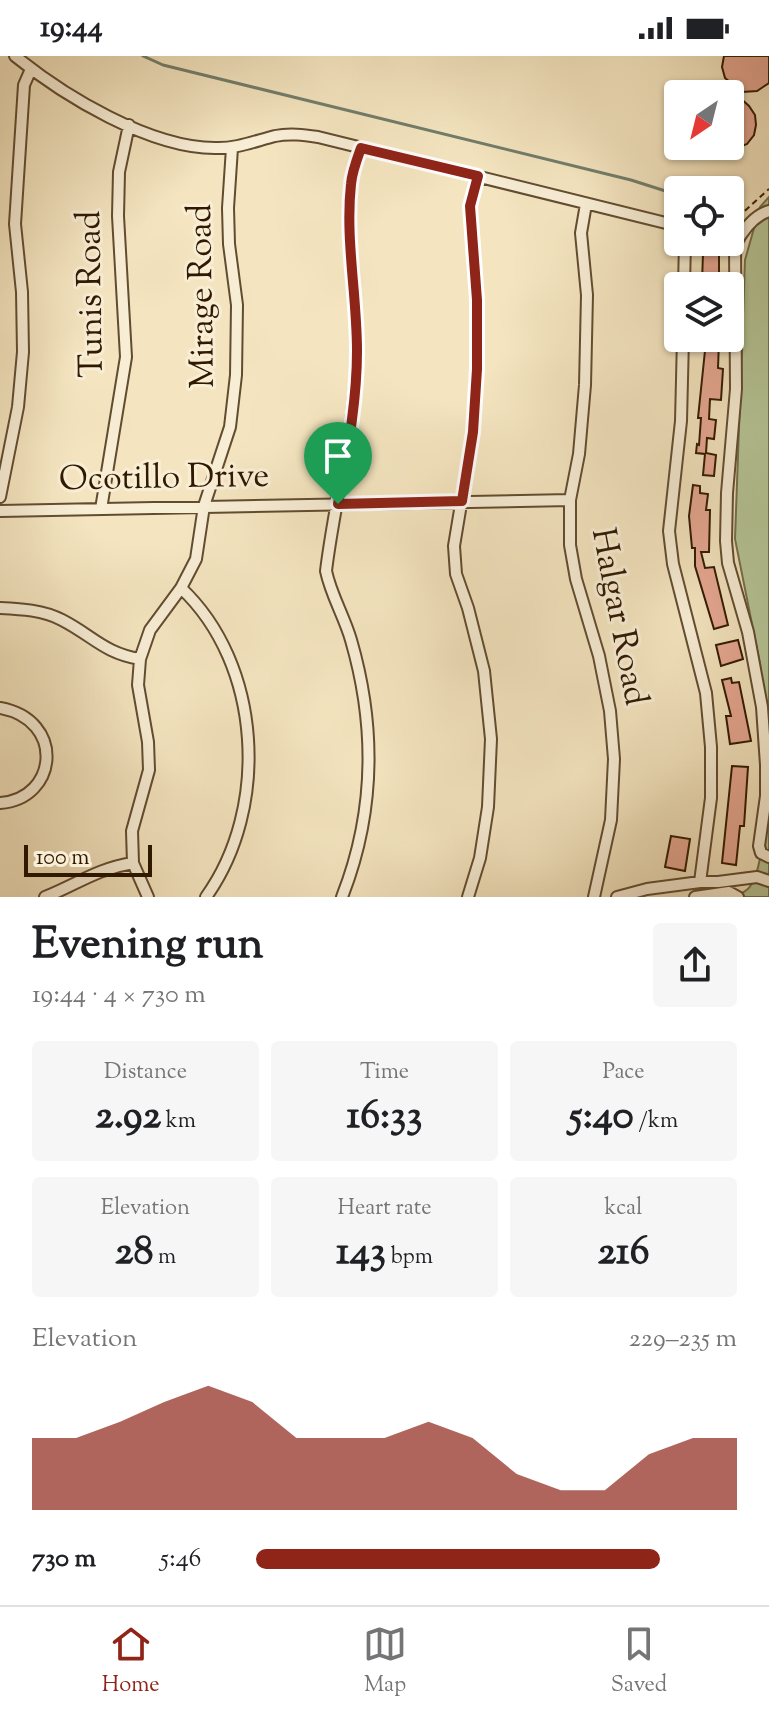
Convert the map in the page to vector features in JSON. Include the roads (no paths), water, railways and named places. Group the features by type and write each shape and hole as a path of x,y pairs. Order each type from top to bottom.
{"street":[{"path":"15,56 86,105 129,125 192,146 232,148 276,136 294,134 318,137 664,223"},
{"path":"0,497 18,407 23,352 22,292 15,224 24,85 31,69"},
{"name":"Tunis Road","path":"101,509 126,357 118,216 119,172 129,125"},
{"name":"Mirage Road","path":"148,897 133,863 132,831 149,770 148,742 138,685 140,659 150,630 181,588 196,559 204,506 225,450 236,375 237,305 228,208 232,148"},
{"path":"342,897 363,830 370,781 367,706 350,637 330,591 326,571 351,431 357,353 349,218 351,180 361,148"},
{"path":"468,897 480,858 488,807 491,739 484,671 456,574 454,546 473,432 477,300 470,206 478,176"},
{"name":"Halgar Road","path":"586,204 581,233 587,295 585,385 579,454 570,500 570,545 576,579 599,656 610,711 614,759 611,820 594,897"},
{"path":"769,211 753,219 735,245 736,389 726,525 728,563 748,632 762,707 766,781 759,846 761,853 769,857"},
{"path":"683,352 681,421 669,531 673,564 706,693 711,747 711,798 700,882"},
{"name":"Ocotillo Drive","path":"0,511 570,500"},
{"path":"181,588 195,601 220,638 241,691 250,741 248,789 235,844 206,897"},
{"path":"0,608 26,609 59,618 107,650 140,659"},
{"path":"0,708 29,718 39,730 46,746 46,764 39,781 27,794 14,802 0,803"},
{"path":"45,897 93,873 133,863"},
{"path":"617,897 647,889 700,882 757,877 769,881"},
{"path":"695,897 729,892 738,897"}],"waterway":[{"path":"143,56 163,65 664,191"}]}
